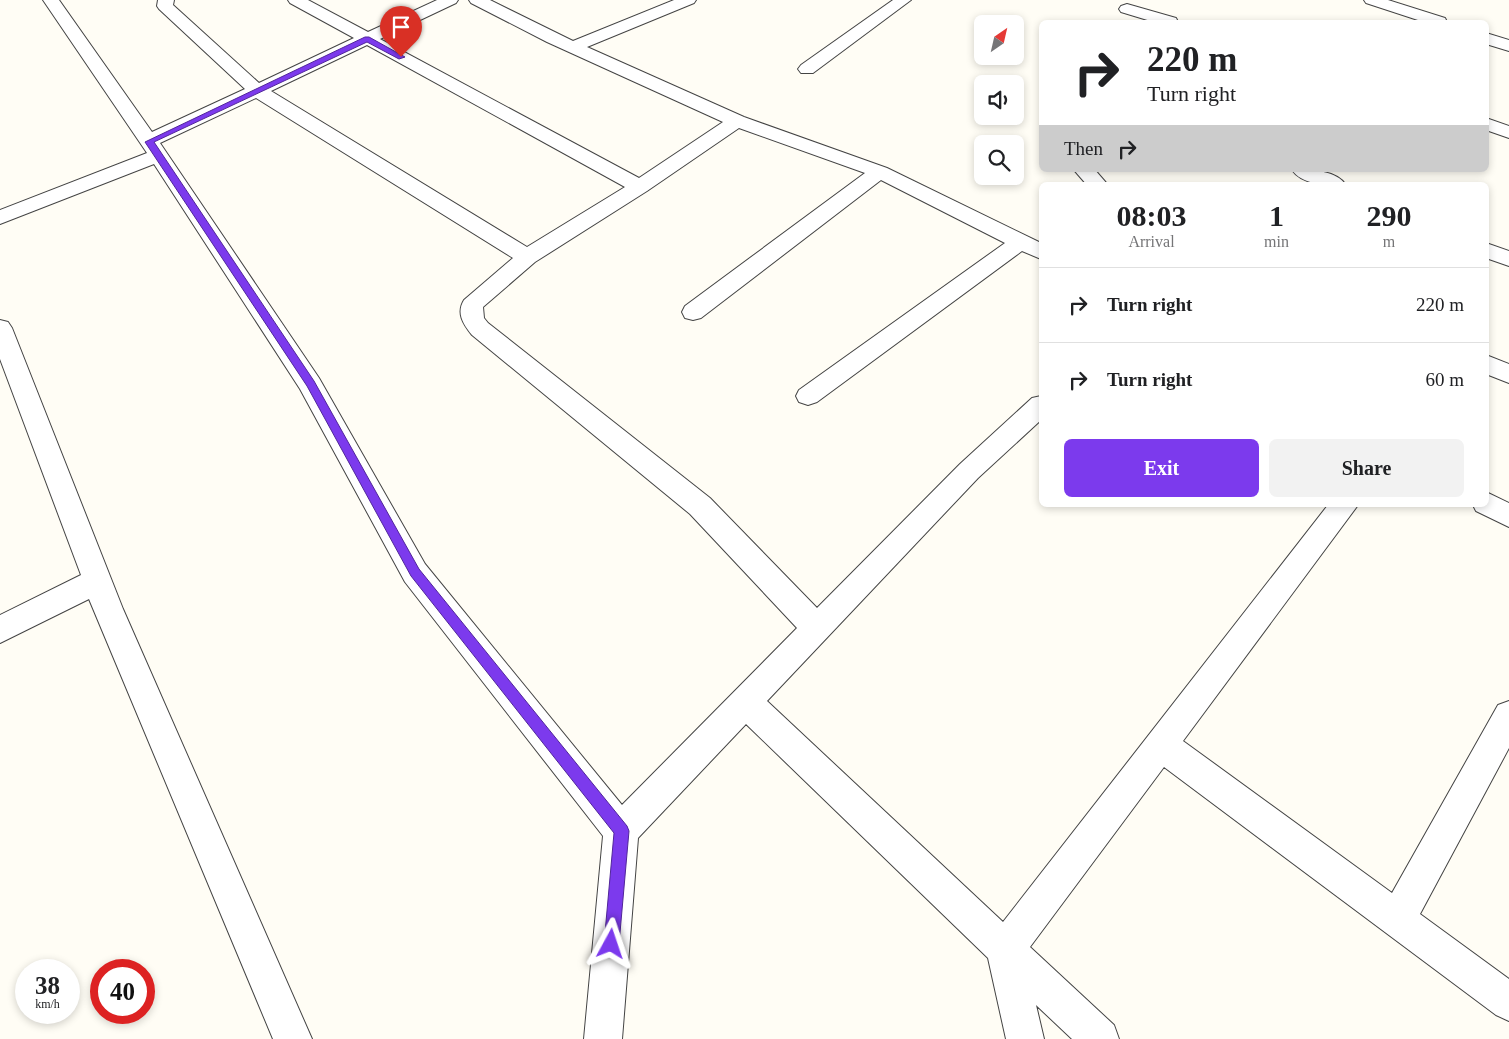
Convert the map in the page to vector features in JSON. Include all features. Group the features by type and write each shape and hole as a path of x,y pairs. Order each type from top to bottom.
{"street":[{"path":"51,0 153,148 310,384 415,573 622,831"},
{"path":"166,0 165,6 257,90 527,256"},
{"path":"296,0 640,187"},
{"path":"0,218 153,148 257,90 450,0"},
{"path":"477,0 573,47 736,121 880,172 1031,247 808,396"},
{"path":"573,47 688,0"},
{"path":"807,69 903,0"},
{"path":"1372,0 1434,20"},
{"path":"635,3 656,13"},
{"path":"1118,20 1132,4 1166,20"},
{"path":"1489,39 1509,46"},
{"path":"736,121 640,187 527,256 472,305 472,318 480,329 700,506 817,629"},
{"path":"1489,125 1509,132"},
{"path":"692,312 880,172"},
{"path":"1307,172 1329,182"},
{"path":"1489,251 1509,260"},
{"path":"0,328 112,618 293,1039"},
{"path":"1489,365 1509,374"},
{"path":"603,1039 622,831 969,471 1039,407"},
{"path":"1489,505 1509,516"},
{"path":"1025,1039 1005,949 1342,507"},
{"path":"0,630 98,580"},
{"path":"746,702 1100,1039"},
{"path":"1398,918 1509,716"},
{"path":"1161,745 1398,918 1509,1002"}],"route":[{"path":"401,57 367,39 149,142 310,384 415,573 622,831 611,944"}]}
